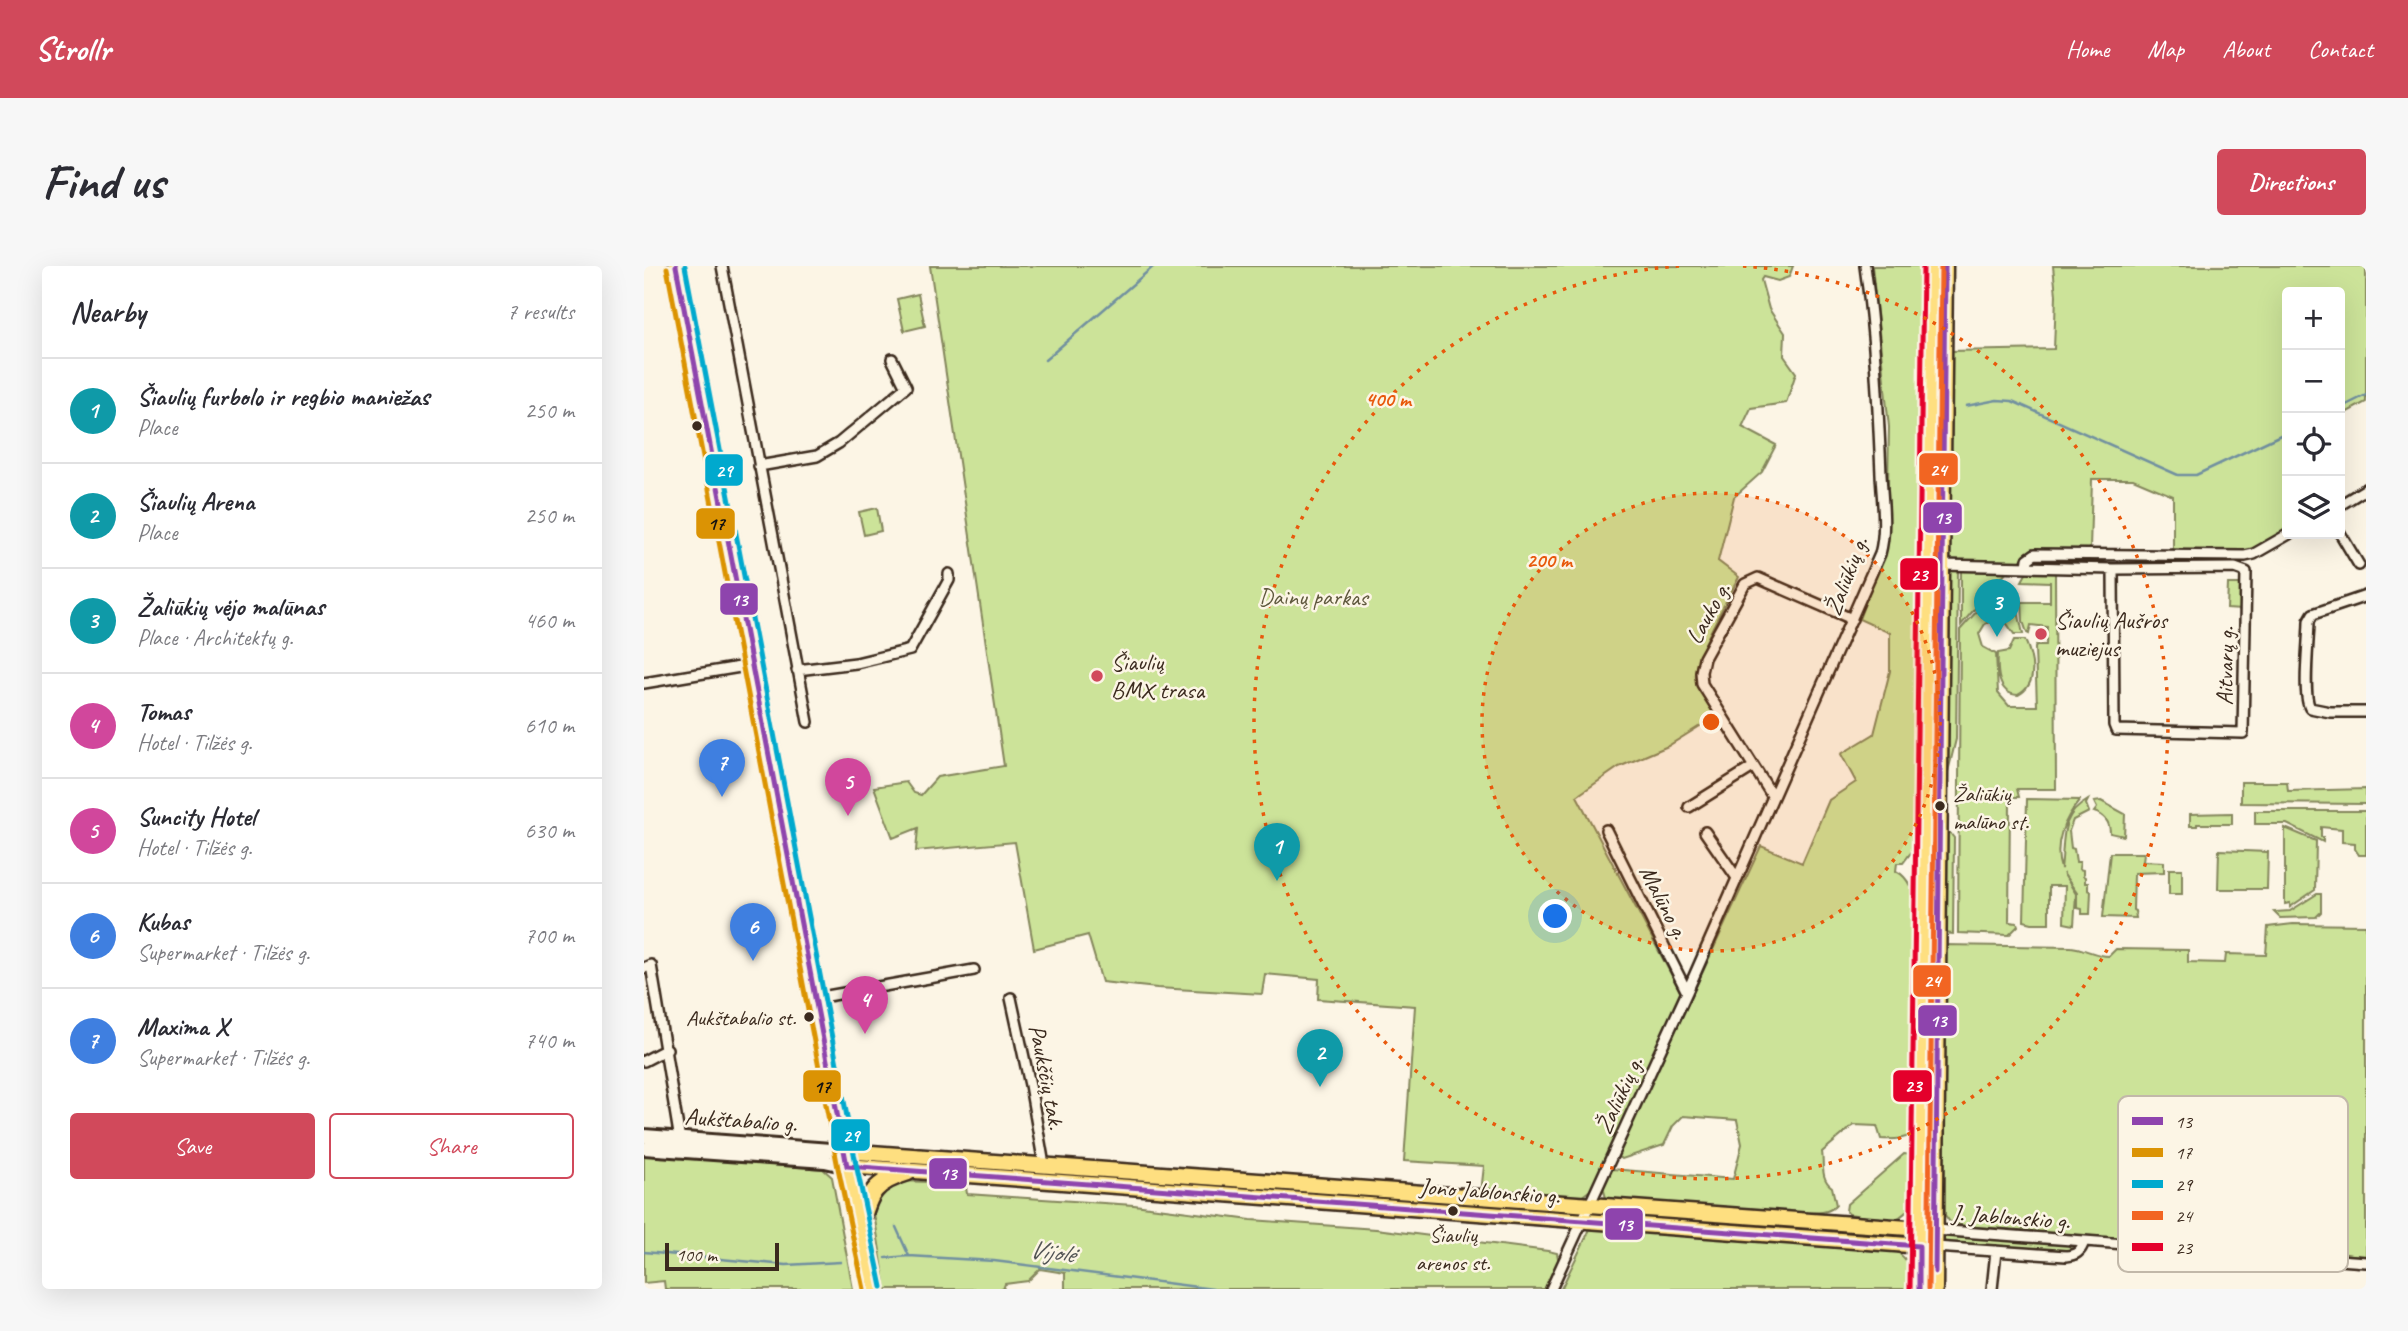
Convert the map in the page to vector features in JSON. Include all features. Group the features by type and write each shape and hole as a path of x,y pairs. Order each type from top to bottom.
{"highway":[{"path":"676,266 873,1289"},
{"path":"860,1227 873,1191 891,1177 908,1171"}],"main road":[{"path":"1932,266 1941,565 1934,676"},
{"path":"1919,1289 1920,1229 1928,1143 1936,449 1945,266"},
{"name":"Aukštabalio g.","path":"644,1136 846,1159 908,1171 1042,1180"},
{"path":"1928,1143 1936,1230 1935,1289"},
{"name":"Aukštabalio g.","path":"644,1148 825,1161 846,1159 1044,1164"},
{"path":"1042,1180 1044,1164"},
{"name":"Jono Jablonskio g.","path":"1044,1164 1936,1230"},
{"name":"Jono Jablonskio g.","path":"1042,1180 1935,1247"}],"street":[{"path":"722,266 808,722"},
{"name":"Žaliūkių g.","path":"1551,1289 1687,992 1880,554 1883,532 1872,317 1865,266"},
{"path":"759,466 817,456 839,443 906,387 892,359"},
{"path":"2345,502 2366,489"},
{"path":"2027,567 2028,559 2035,554 2254,554 2282,538"},
{"path":"2344,539 2359,565"},
{"name":"Aitvarų g.","path":"1941,565 2113,569 2235,568 2246,572 2243,733 2116,730 2113,569"},
{"path":"797,670 856,663 910,650 949,580 949,574"},
{"name":"Lauko g.","path":"1773,797 1702,684 1704,658 1745,584 1754,580 1763,579 1852,619"},
{"path":"2366,596 2313,614 2309,621 2307,704 2316,710 2366,712"},
{"path":"644,683 752,664"},
{"path":"1689,807 1753,767"},
{"name":"Malūno g.","path":"1606,830 1687,992"},
{"path":"1706,832 1737,878"},
{"path":"644,968 651,965 681,1140"},
{"path":"816,998 974,970"},
{"name":"Paukščių tak.","path":"1011,998 1044,1164"},
{"path":"644,1061 667,1049"},
{"name":"J. Jablonskio g.","path":"1936,1230 2118,1244"},
{"name":"J. Jablonskio g.","path":"1935,1247 2075,1255 2084,1241"},
{"path":"1992,1289 1996,1251"},
{"name":"J. Jablonskio g.","path":"2348,1261 2366,1262"}],"green space":[{"name":"Dainų parkas","path":"930,266 1793,266 1789,277 1778,281 1763,277 1761,280 1769,309 1785,333 1784,356 1796,373 1786,403 1751,408 1742,427 1776,445 1762,472 1734,497 1718,561 1739,577 1705,643 1695,677 1716,716 1668,746 1619,767 1577,796 1682,995 1593,1188 1581,1197 1481,1192 1484,1166 1404,1161 1415,1006 1318,999 1319,979 1265,974 1262,994 1102,982 1088,935 1034,949 1015,842 916,851 918,828 893,838 874,787 906,782 914,793 921,795 937,777 1004,766"},
{"path":"1872,266 1925,266 1917,826 1912,851 1903,863 1897,863 1896,871 1908,882 1915,907 1918,1096 1912,1131 1904,1138 1881,1139 1877,1126 1854,1125 1822,1152 1824,1176 1832,1187 1836,1205 1828,1211 1796,1214 1612,1200 1606,1198 1603,1187 1612,1169 1733,1179 1742,1144 1737,1120 1683,1116 1673,1126 1664,1145 1622,1159 1617,1157 1761,846 1802,863 1829,800 1856,782 1841,754 1874,734 1890,671 1890,633 1859,619 1887,545 1889,427"},
{"path":"2053,266 2366,266 2366,402 2345,413 2345,287 2282,287 2282,534 2251,550 2231,553 2173,550 2173,496 2133,479 2092,479 2090,550 2027,552 2019,563 1951,562 1946,558 1949,351 2054,349 2056,295"},
{"path":"918,294 925,326 904,331 897,299"},
{"path":"877,508 881,531 864,535 859,512"},
{"path":"1961,570 2007,571 1961,625"},
{"path":"1951,571 1958,571 1956,739 1948,772 1945,763 1946,577"},
{"path":"2027,572 2055,572 2056,789 2017,789 2019,797 2010,799 2009,922 2017,923 2018,926 2009,935 1958,933 1960,630 1996,590 1995,619 1985,624 1979,634 1983,647 1996,654 1998,693 2009,706 2037,706 2035,648 2036,645 2046,645 2047,627 2031,625 2029,634 2027,633 2022,602 2050,602 2050,582 2022,581"},
{"path":"2228,584 2241,584 2241,610 2227,609"},
{"path":"1998,602 2016,602 2023,634 2014,634 2005,621 1998,620"},
{"path":"2014,640 2025,640 2032,662 2032,678 2025,690 2018,695 2011,694 2002,686 1998,667 1998,653 2009,651"},
{"path":"2241,782 2287,782 2288,791 2366,789 2366,804 2241,803"},
{"path":"2027,799 2080,800 2061,832 2058,850 2061,869 2067,822 2078,807 2088,800 2086,804 2089,812 2073,820 2069,831 2076,862 2080,862 2079,869 2083,870 2085,883 2088,883 2088,890 2091,891 2090,914 2082,914 2082,909 2077,908 2077,893 2063,873 2076,894 2074,925 2064,923 2065,886 2049,886 2049,923 2024,921"},
{"path":"2101,801 2125,814 2124,836 2110,833 2106,820 2094,812 2097,808 2094,802"},
{"path":"2255,811 2366,811 2366,855 2359,855 2355,843 2342,842 2342,829 2321,827 2323,842 2287,824 2255,824"},
{"path":"2232,813 2232,824 2190,826 2190,814"},
{"path":"2285,828 2316,841 2315,890 2290,907 2290,903 2285,904"},
{"path":"1944,833 1950,833 1954,838 1953,934 1943,933"},
{"path":"2219,850 2268,852 2267,889 2218,889"},
{"path":"2110,853 2144,853 2143,861 2164,862 2164,872 2134,873 2133,910 2136,918 2103,917"},
{"path":"2169,869 2182,869 2182,894 2169,894"},
{"path":"2321,894 2321,912 2316,917 2280,918 2274,912 2290,911"},
{"path":"2293,924 2366,925 2366,1256 2348,1255 2348,1096 2118,1096 2118,1238 1970,1227 1950,1222 1945,1215 1943,945 2071,947 2109,956 2116,949 2188,950 2188,962 2225,963 2226,954 2266,955 2268,927"},
{"path":"1904,1154 1911,1155 1912,1158 1915,1188 1910,1207 1900,1217 1887,1221 1849,1214 1846,1211 1847,1204"},
{"path":"644,1155 823,1169 832,1177 853,1289 665,1289 664,1281 644,1283"},
{"path":"1105,1174 1581,1209 1581,1214 1086,1177"},
{"path":"899,1181 959,1183 966,1187 967,1194 1134,1205 1251,1220 1376,1229 1548,1251 1557,1253 1559,1263 1545,1289 1065,1289 1065,1273 1040,1269 1028,1281 1005,1284 1003,1289 886,1289 873,1207 877,1193"},
{"path":"1593,1210 1834,1230 1834,1231 1591,1215"},
{"path":"1591,1227 1894,1250 1910,1266 1914,1289 1561,1289"},
{"path":"1945,1236 2068,1245 2072,1249 2068,1251 1945,1242"}],"waterway":[{"path":"1045,360 1154,266"},
{"path":"2345,406 2366,395"},
{"path":"1966,406 1997,400 2012,401 2178,475 2196,475 2282,434"},
{"path":"896,1227 909,1256"},
{"name":"Vijolė","path":"644,1252 786,1265 841,1262"},
{"name":"Vijolė","path":"886,1258 909,1256 994,1261 1213,1289"}],"transit line":[{"name":"13","path":"676,266 847,1166 1919,1246 1919,1289"},
{"name":"29","path":"685,266 856,1164 882,1287"},
{"name":"23","path":"1910,1289 1923,266"},
{"name":"24","path":"1928,1289 1941,266"},
{"name":"13","path":"1935,1272 1945,266"},
{"name":"17","path":"667,268 838,1168 864,1289"}],"place":[{"name":"Šiaulių Aušros muziejus","path":"2041,634"},
{"name":"Žaliūkių vėjo malūnas","path":"1997,637"},
{"name":"Šiaulių BMX trasa","path":"1097,676"},
{"name":"Maxima X","path":"722,797"},
{"name":"Žaliūkių malūno st.","path":"1940,806"},
{"name":"Suncity Hotel","path":"848,816"},
{"name":"Šiaulių furbolo ir regbio maniežas","path":"1277,881"},
{"name":"Kubas","path":"753,961"},
{"name":"Aukštabalio st.","path":"809,1017"},
{"name":"Tomas","path":"865,1034"},
{"name":"Šiaulių Arena","path":"1320,1087"},
{"name":"Šiaulių arenos st.","path":"1453,1211"}]}
